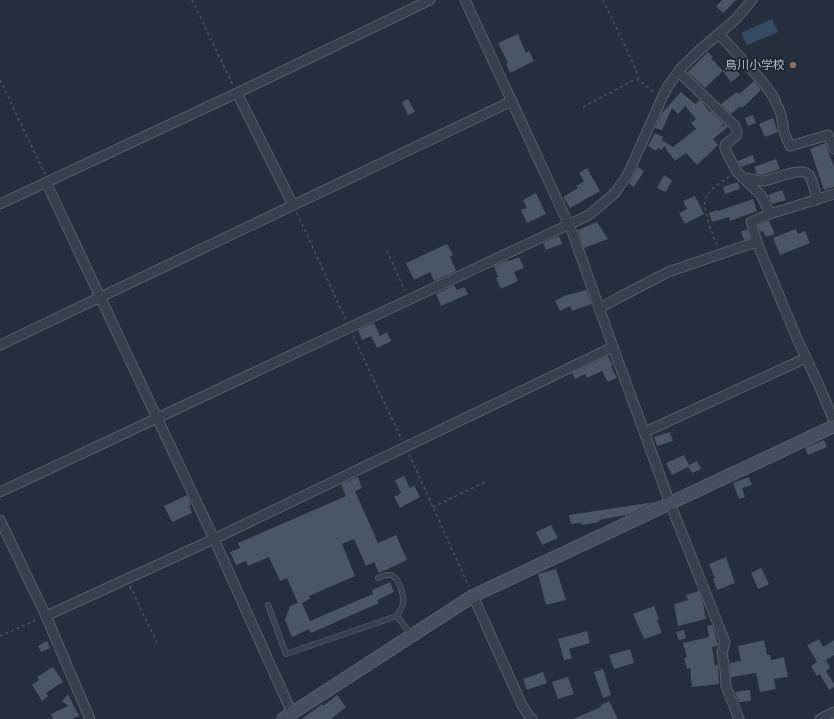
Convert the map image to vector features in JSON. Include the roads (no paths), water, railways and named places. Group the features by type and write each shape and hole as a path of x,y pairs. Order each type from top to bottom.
{"street":[{"path":"0,204 237,93 430,0"},
{"path":"466,0 568,223 670,503 725,642 722,652 726,686 739,719"},
{"path":"0,492 568,223 589,215 615,193 628,174 668,86 702,48 741,14 752,0"},
{"path":"719,34 762,81 773,96 781,114 784,132 790,146 828,135 834,149"},
{"path":"679,72 734,126 737,131 737,135 725,145 725,149 740,175 761,195 770,214"},
{"path":"237,93 293,205"},
{"path":"0,345 512,101"},
{"path":"740,175 750,177 758,181 764,181 784,175 805,172 810,176 817,199"},
{"path":"47,182 214,539 287,717 473,596 834,426"},
{"path":"834,194 770,214 751,222 756,242 834,421"},
{"path":"600,308 668,272 756,242"},
{"path":"46,616 214,539 613,347"},
{"path":"645,432 806,358"},
{"path":"0,520 46,616 90,719"},
{"path":"473,596 522,705 528,716 532,719"},
{"path":"820,719 834,712"}],"lane":[{"path":"268,606 286,654 397,616 403,604 402,594 398,583 394,576 388,575 378,578"},
{"path":"397,616 412,636"}],"water":[{"path":"772,19 778,32 747,45 741,33"}],"place":[{"name":"鳥川小学校","path":"793,65"}]}
